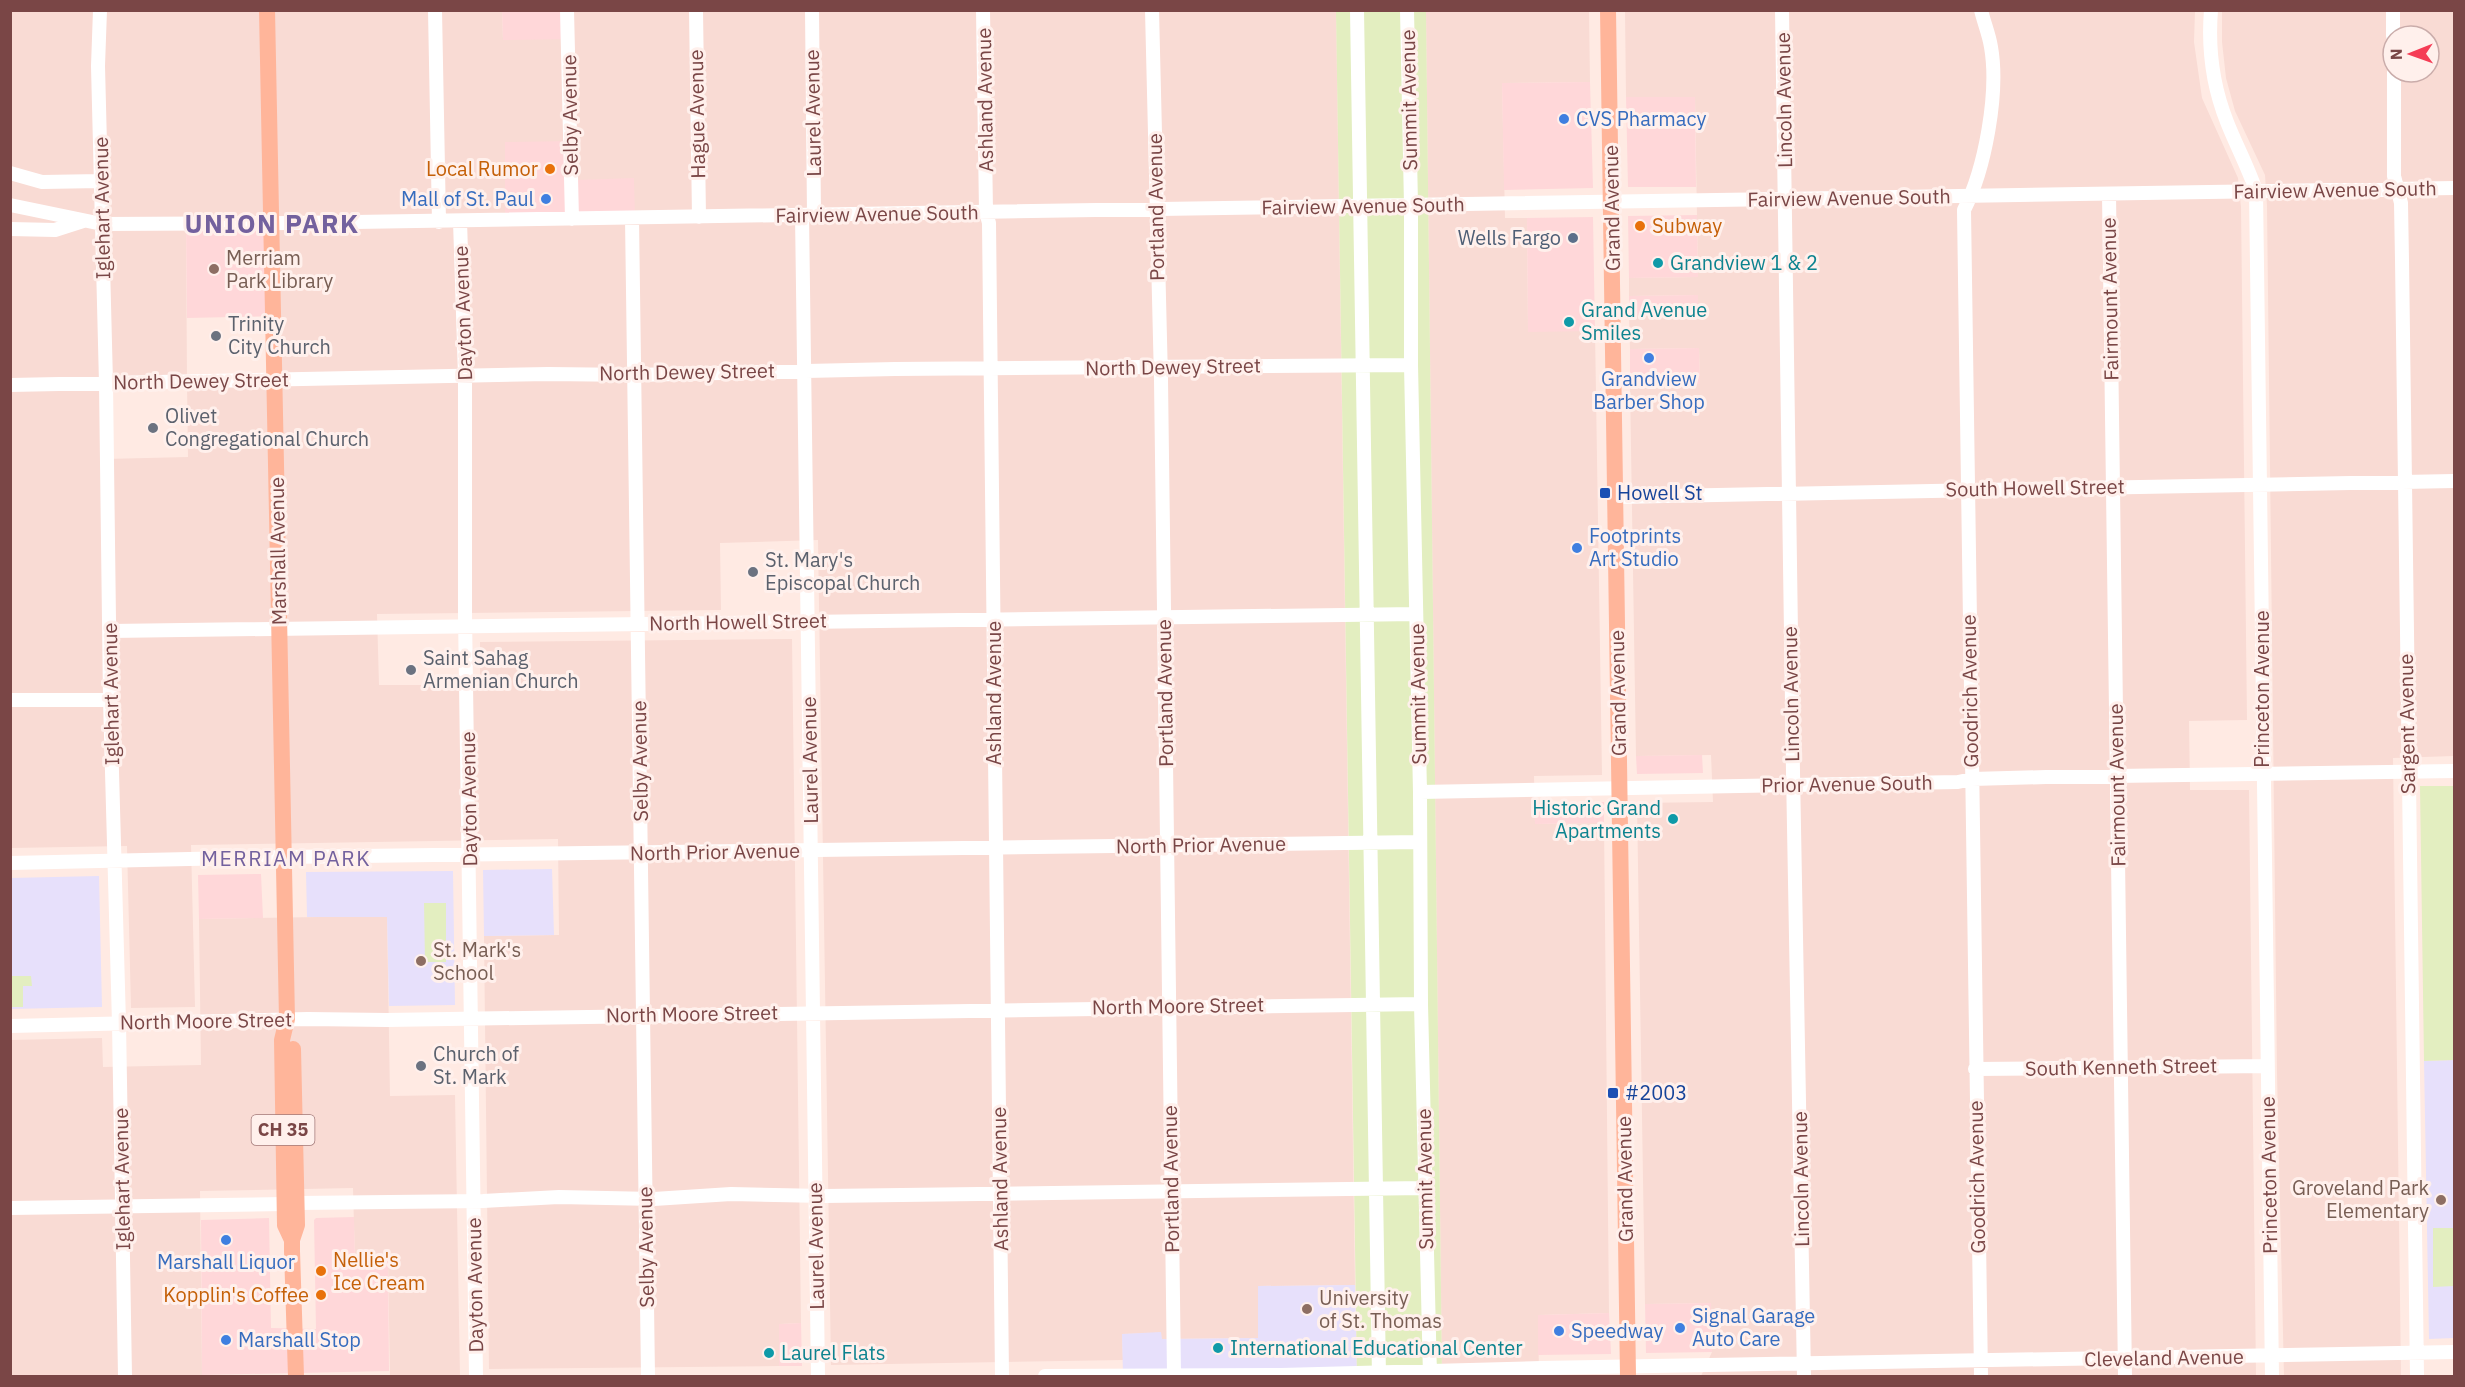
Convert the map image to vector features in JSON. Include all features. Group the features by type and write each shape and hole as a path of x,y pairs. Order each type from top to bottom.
{"main road":[{"name":"Marshall Avenue","path":"267,10 286,1019 282,1040 291,1203 285,1225 292,1240 296,1377"},
{"name":"Grand Avenue","path":"1608,10 1628,1372"}],"street":[{"name":"Iglehart Avenue","path":"100,10 98,66 100,181 125,1377"},
{"name":"Dayton Avenue","path":"435,10 439,222"},
{"name":"Selby Avenue","path":"567,10 572,219"},
{"name":"Hague Avenue","path":"696,10 699,217"},
{"name":"Laurel Avenue","path":"812,10 804,370 818,1377"},
{"name":"Ashland Avenue","path":"983,10 986,212 989,224 1002,1377"},
{"name":"Portland Avenue","path":"1152,10 1160,367 1174,1375"},
{"path":"1357,10 1379,1374"},
{"name":"Summit Avenue","path":"1407,10 1411,205 1411,365 1420,792 1421,1004 1429,1374"},
{"name":"Lincoln Avenue","path":"1782,10 1788,494 1804,1371"},
{"name":"Goodrich Avenue","path":"1981,10 1991,48 1990,129 1971,196 1964,210 1981,1377"},
{"name":"Princeton Avenue","path":"2211,10 2210,43 2217,92 2256,191 2272,1377"},
{"name":"Sargent Avenue","path":"2394,84 2394,176 2401,214 2417,1377"},
{"path":"10,173 42,182 100,181"},
{"name":"Fairview Avenue South","path":"10,205 102,224 439,222 2454,188"},
{"name":"Fairmount Avenue","path":"2109,194 2125,1377"},
{"name":"Selby Avenue","path":"632,218 648,1377"},
{"path":"13,229 55,230 83,220"},
{"name":"Dayton Avenue","path":"460,221 465,375 465,625 476,1377"},
{"name":"North Dewey Street","path":"10,385 804,370 1411,365"},
{"name":"South Howell Street","path":"1616,497 2454,481"},
{"path":"1367,614 1416,614"},
{"name":"North Howell Street","path":"110,631 1367,614"},
{"path":"10,700 110,700"},
{"name":"Prior Avenue South","path":"1420,792 1793,786 2117,776 2454,771"},
{"name":"North Prior Avenue","path":"10,863 283,857 1420,842"},
{"name":"North Moore Street","path":"10,1026 286,1019 1421,1004"},
{"name":"South Kenneth Street","path":"1975,1069 2120,1069 2194,1065 2267,1065"},
{"path":"10,1208 559,1197 645,1199 731,1194 815,1196 1425,1188"},
{"name":"Cleveland Avenue","path":"1045,1377 1804,1371 1981,1362 2454,1352"}],"shaded area":[{"path":"568,10 1336,11 1355,1285 1258,1286 1259,1338 1161,1339 1161,1333 1122,1334 1123,1360 831,1365 818,540 720,543 721,610 377,614 379,685 480,685 480,642 792,639 801,1323 779,1324 779,1366 489,1369 484,936 559,935 558,839 191,845 195,1007 131,1008 127,846 11,848 10,11 502,11 503,39","holes":["186,225 277,316 277,383 187,382","187,383 188,457 105,459 104,385"]},
{"path":"502,11 568,11 569,39 503,40"},
{"path":"1426,11 1589,11 1590,82 1502,83 1505,218 1527,218 1528,331 1595,331 1602,775 1534,776 1535,824 1604,823 1609,1313 1538,1315 1539,1376 1442,1376"},
{"path":"1625,11 2195,11 2194,42 2202,98 2238,178 2241,207 2247,720 2189,721 2190,790 2249,790 2256,1376 1701,1376 1712,1352 1711,1303 1645,1304 1637,803 1713,802 1711,755 1636,756 1630,385 1700,383 1699,348 1630,349 1629,314 1698,312 1697,295 1629,296 1629,278 1698,277 1695,97 1626,97"},
{"path":"2222,11 2454,11 2454,756 2393,758 2401,1376 2284,1376 2277,1073 2267,206 2265,175 2235,111 2226,78 2222,42"},
{"path":"1590,82 1593,188 1504,190 1502,83"},
{"path":"1626,97 1695,97 1696,187 1628,187"},
{"path":"574,141 575,180 634,178 635,219 505,221 505,142"},
{"path":"1697,215 1698,277 1629,278 1628,216"},
{"path":"1593,217 1595,331 1528,332 1527,218"},
{"path":"274,223 277,316 187,318 186,225"},
{"path":"1698,295 1698,313 1629,314 1629,296"},
{"path":"1699,348 1700,384 1630,385 1630,349"},
{"path":"1702,755 1703,773 1637,774 1636,756"},
{"path":"1604,802 1604,823 1535,824 1534,804"},
{"name":"St. Mark's School","path":"552,869 554,935 484,936 483,870"},
{"name":"St. Mark's School","path":"453,871 455,1005 389,1006 387,917 307,917 306,872"},
{"path":"261,874 263,918 199,919 198,875"},
{"path":"99,876 102,1007 11,1009 10,878"},
{"path":"387,916 390,1096 455,1095 460,1376 390,1376 388,1260 355,1261 353,1188 200,1191 202,1375 11,1376 10,1040 102,1038 103,1067 201,1065 199,919"},
{"name":"Groveland Park Elementary","path":"2454,1060 2454,1338 2429,1339 2424,1061"},
{"path":"354,1217 355,1261 388,1260 389,1371 202,1375 201,1220 269,1218 271,1328 316,1329 314,1220 316,1218"},
{"name":"University of St. Thomas","path":"1355,1285 1357,1376 1123,1376 1122,1334 1161,1332 1162,1339 1258,1338 1258,1286"},
{"path":"1711,1303 1712,1352 1646,1353 1645,1304"},
{"path":"1609,1313 1611,1354 1538,1355 1538,1315"},
{"path":"801,1323 802,1366 779,1366 779,1324"}],"green space":[{"path":"1336,11 1426,11 1442,1376 1357,1376"},
{"path":"2420,786 2454,786 2454,1060 2424,1061"},
{"path":"424,903 446,903 446,962 425,962"},
{"path":"10,976 31,976 32,986 23,986 23,1007 11,1007"},
{"path":"2433,1228 2454,1228 2454,1286 2433,1287"}],"place":[{"name":"CVS Pharmacy","path":"1564,119"},
{"name":"Local Rumor","path":"550,169"},
{"name":"Mall of St. Paul","path":"546,199"},
{"name":"Subway","path":"1640,226"},
{"name":"Wells Fargo","path":"1573,238"},
{"name":"Grandview 1 & 2","path":"1658,263"},
{"name":"Merriam Park Library","path":"214,269"},
{"name":"Grand Avenue Smiles","path":"1569,322"},
{"name":"Trinity City Church","path":"216,336"},
{"name":"Grandview Barber Shop","path":"1649,358"},
{"name":"Olivet Congregational Church","path":"153,428"},
{"name":"Howell St","path":"1605,493"},
{"name":"Footprints Art Studio","path":"1577,548"},
{"name":"St. Mary's Episcopal Church","path":"753,572"},
{"name":"Saint Sahag Armenian Church","path":"411,670"},
{"name":"Historic Grand Apartments","path":"1673,819"},
{"name":"St. Mark's School","path":"421,961"},
{"name":"Church of St. Mark","path":"421,1066"},
{"name":"#2003","path":"1613,1093"},
{"name":"Groveland Park Elementary","path":"2441,1200"},
{"name":"Marshall Liquor","path":"226,1240"},
{"name":"Nellie's Ice Cream","path":"321,1271"},
{"name":"Kopplin's Coffee","path":"321,1295"},
{"name":"University of St. Thomas","path":"1307,1309"},
{"name":"Signal Garage Auto Care","path":"1680,1328"},
{"name":"Speedway","path":"1559,1331"},
{"name":"Marshall Stop","path":"226,1340"},
{"name":"International Educational Center","path":"1218,1348"},
{"name":"Laurel Flats","path":"769,1353"}],"district":[{"name":"UNION PARK","path":"272,224"},
{"name":"MERRIAM PARK","path":"286,859"}]}
